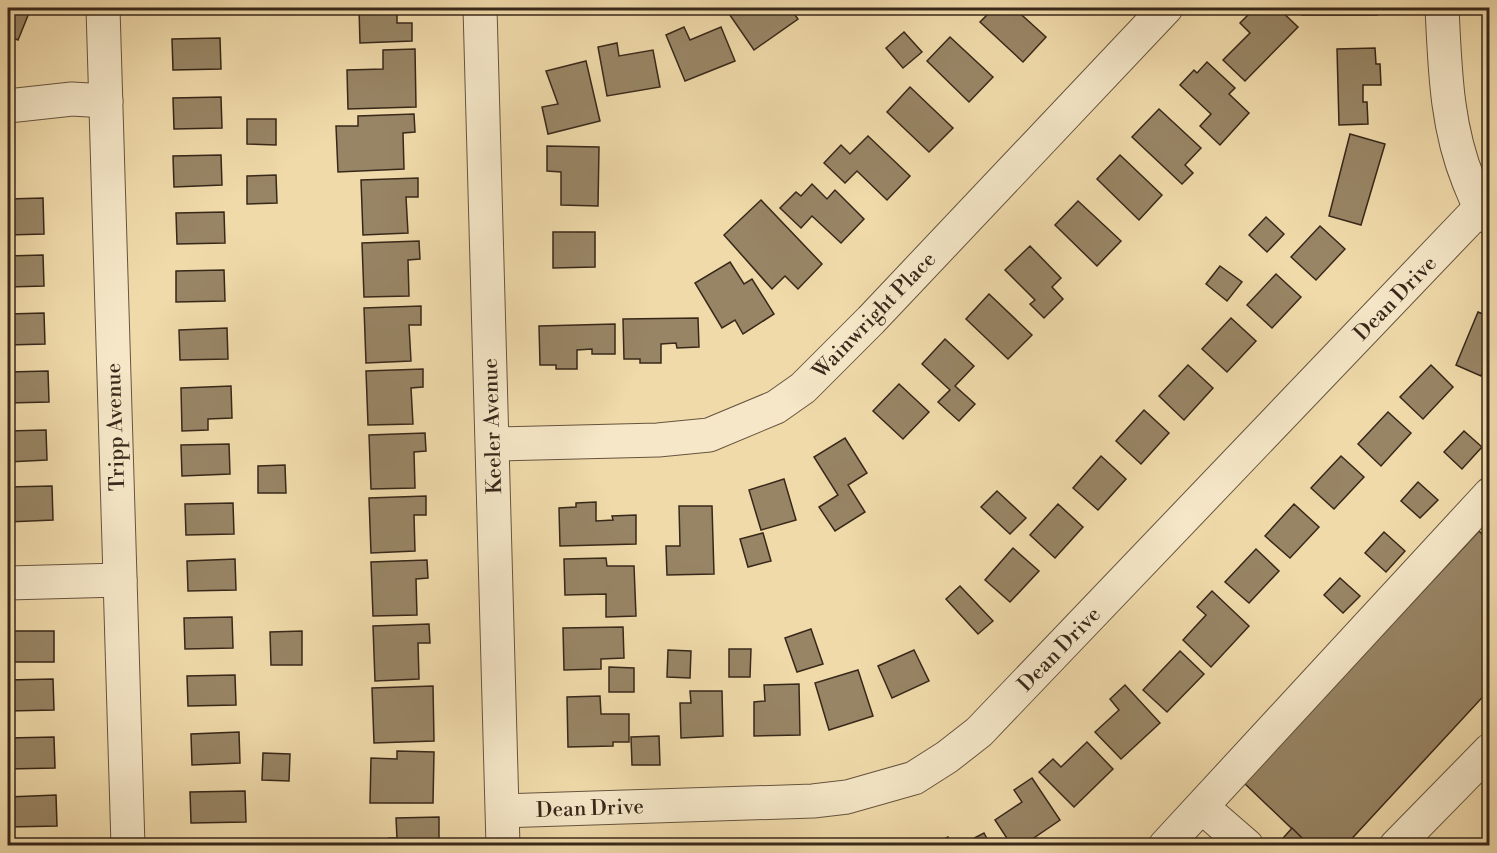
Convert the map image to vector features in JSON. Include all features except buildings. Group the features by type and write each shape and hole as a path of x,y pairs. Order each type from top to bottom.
{"street":[{"name":"Tripp Avenue","path":"103,8 128,846"},
{"name":"Keeler Avenue","path":"480,8 503,846"},
{"name":"Wainwright Place","path":"493,444 658,440 709,435 776,407 803,388 871,320 1166,8"},
{"path":"1442,8 1446,90 1456,150 1485,213"},
{"path":"8,106 72,99 106,101"},
{"name":"Dean Drive","path":"503,811 813,801 876,790 914,778 947,757 979,732 1485,213"},
{"path":"1165,846 1490,494"},
{"path":"8,583 120,580"},
{"path":"1396,846 1490,750"},
{"path":"1202,807 1247,846"}]}
